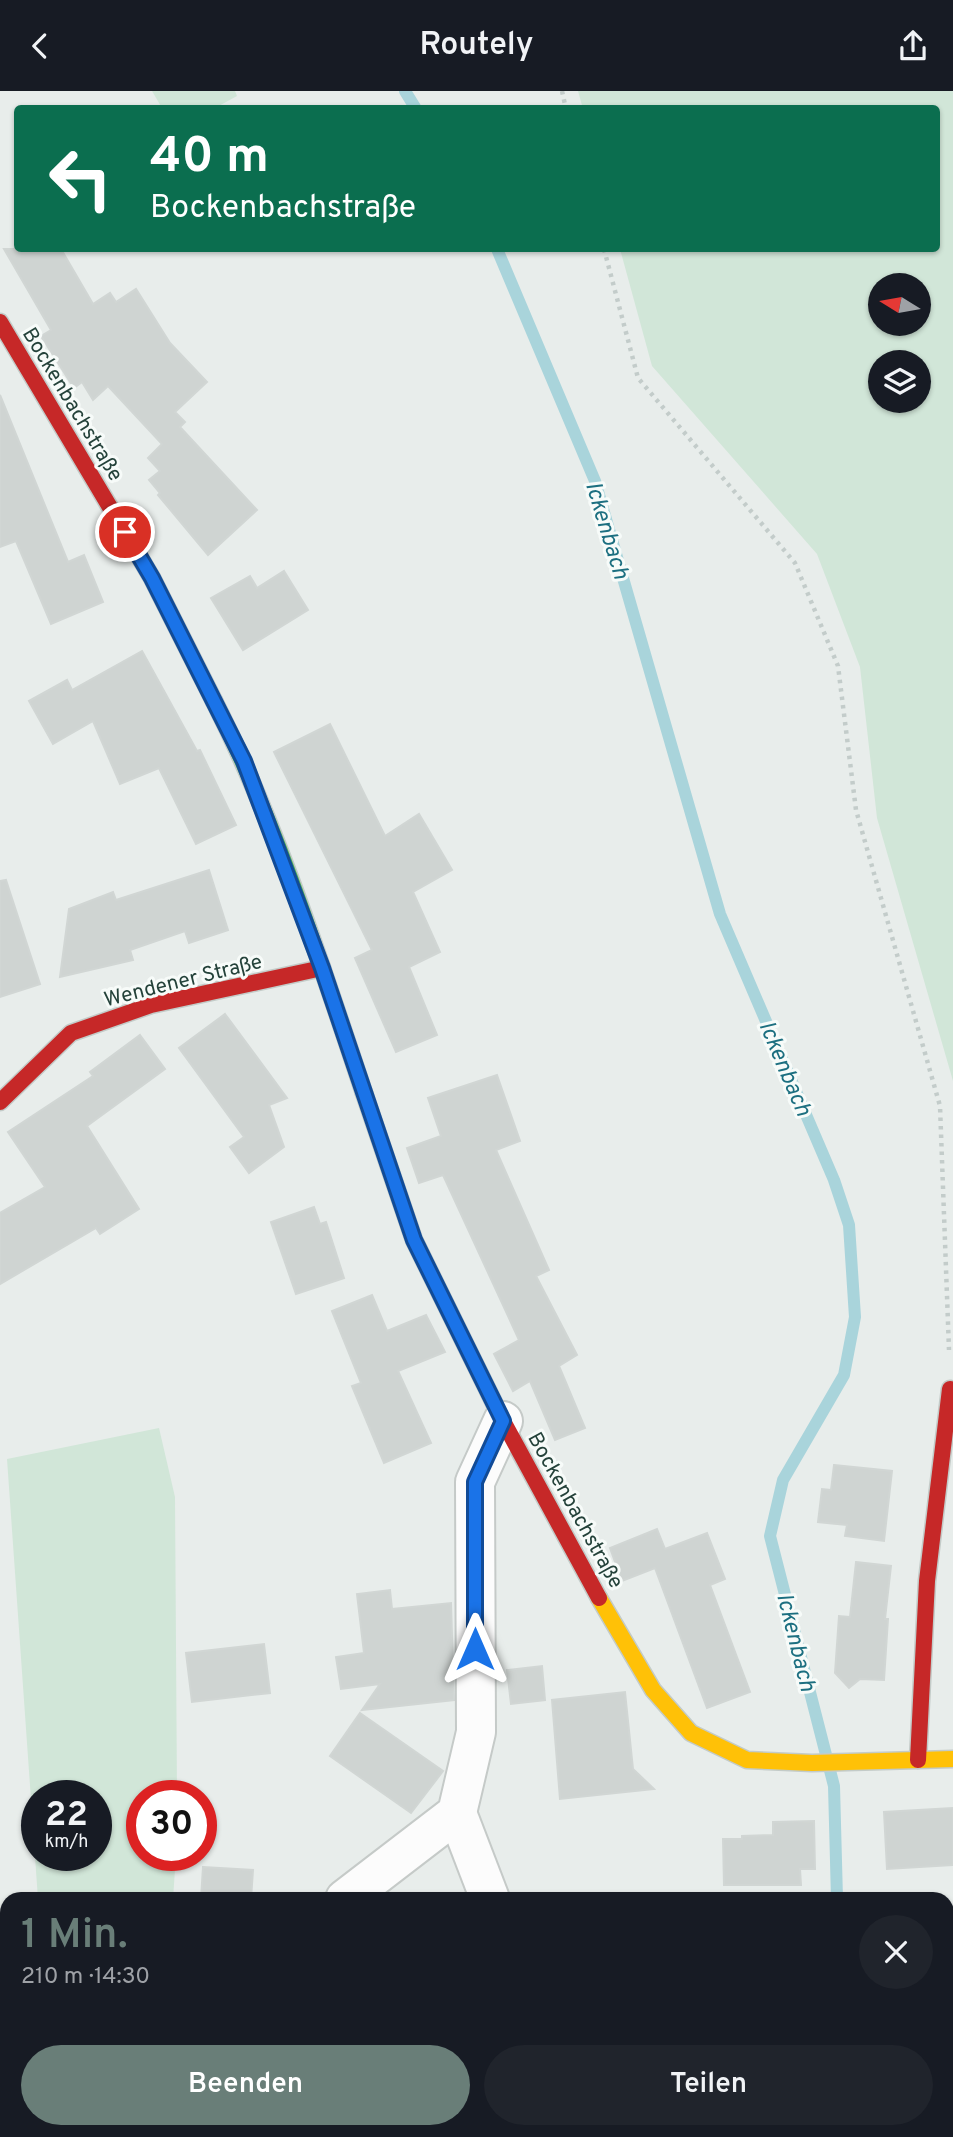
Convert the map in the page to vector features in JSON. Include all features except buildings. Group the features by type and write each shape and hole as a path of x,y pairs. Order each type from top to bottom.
{"street":[{"name":"Bockenbachstraße","path":"0,322 152,578 244,761 322,968 414,1240 503,1421 619,1634 653,1690 691,1733 747,1760 838,1763 953,1759"},
{"name":"Wendener Straße","path":"0,1101 71,1033 151,1005 322,968"},
{"path":"918,1760 928,1581 950,1389"},
{"path":"487,1892 457,1813 476,1732 475,1482 503,1421"},
{"path":"354,1892 457,1813"}],"path":[{"path":"605,252 638,378 795,563 838,666 856,810 940,1106 950,1389"}],"green space":[{"path":"152,91 235,91 237,96 220,105 160,105"},
{"path":"578,91 953,91 953,1081 877,818 860,667 817,554 652,366 621,252 940,252 940,105 582,105"},
{"path":"159,1428 175,1497 177,1780 126,1780 126,1871 175,1871 173,1892 38,1892 36,1871 112,1871 112,1780 30,1780 7,1459"}],"waterway":[{"name":"Ickenbach","path":"405,91 414,105"},
{"name":"Ickenbach","path":"498,252 595,481 720,914 834,1180 849,1225 855,1317 844,1375 783,1480 770,1536 834,1786 837,1892"}],"traffic: fast":[{"path":"214,701 278,845 364,1093"}],"traffic: slow":[{"path":"599,1598 653,1690 691,1733 747,1760 812,1763 953,1759"}],"traffic: jam":[{"path":"0,322 152,578 214,701"},
{"path":"0,1102 71,1033 151,1005 322,968"},
{"path":"364,1093 414,1240 503,1421 599,1598"},
{"path":"918,1760 927,1581 950,1389"}],"route":[{"path":"125,532 152,578 244,761 322,968 414,1240 503,1421 475,1482 475,1649"}]}
